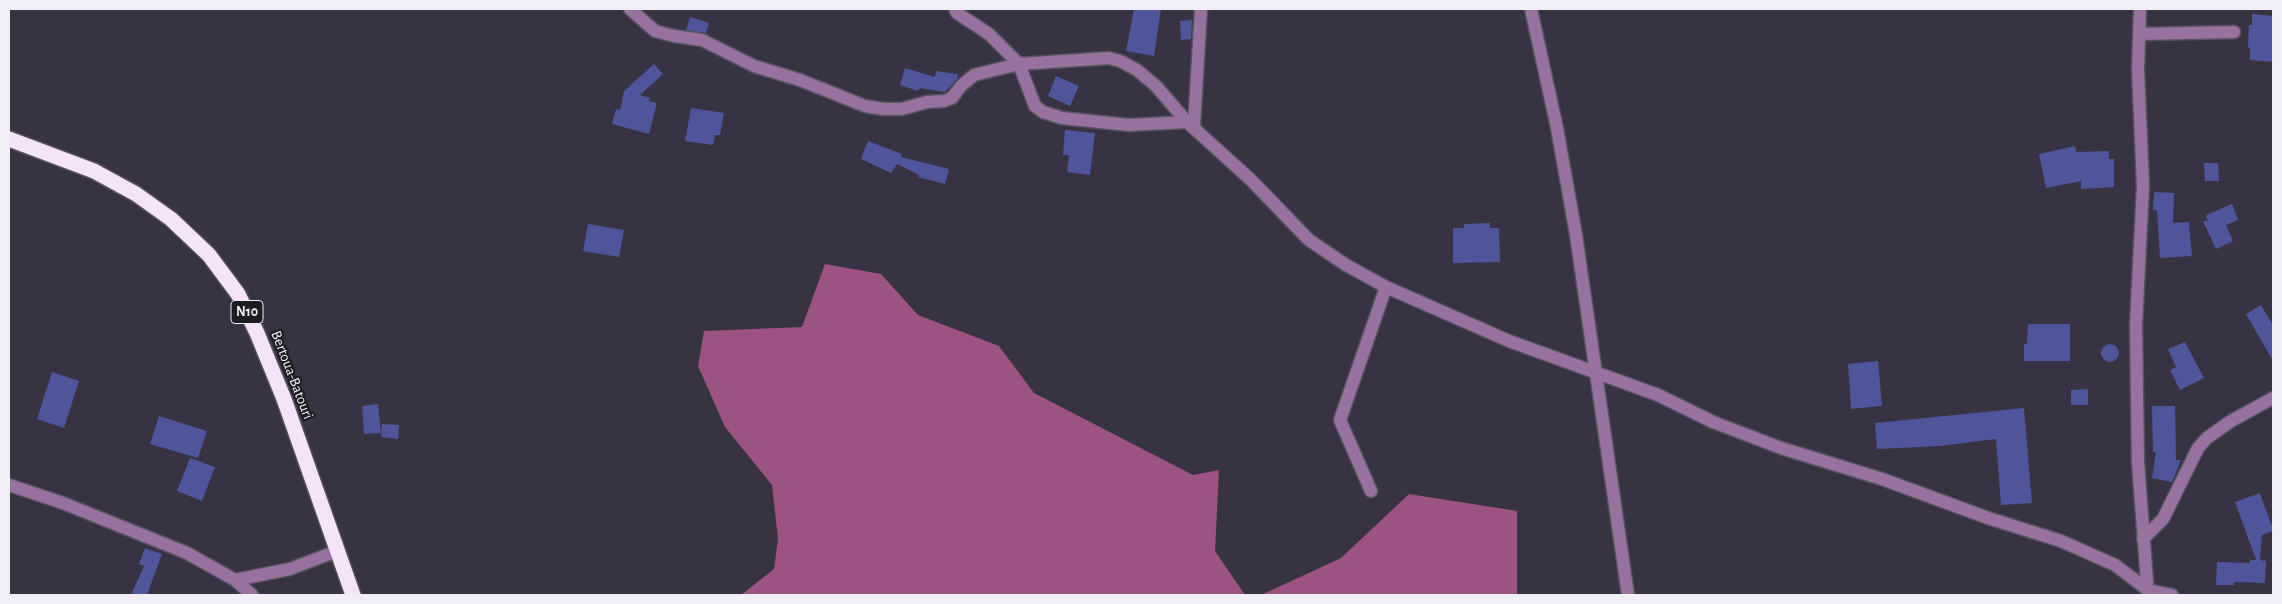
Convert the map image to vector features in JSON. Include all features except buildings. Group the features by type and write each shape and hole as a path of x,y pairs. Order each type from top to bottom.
{"highway":[{"name":"Bertoua-Batouri","path":"9,139 94,171 136,194 171,219 208,255 238,294 257,333 284,399 353,595"}],"street":[{"path":"630,9 656,31 702,40 754,66 800,80 850,101 883,109 902,109 916,104 952,98 961,86 974,75 1019,64 1094,58 1109,58 1120,61 1137,70 1156,86 1191,124 1251,180 1309,240 1346,265 1386,287 1509,341 1658,395 1713,422 1781,448 1882,479 1988,518 2061,541 2114,565 2148,593 2172,595"},
{"path":"955,9 957,13 989,34 1019,64 1035,106 1050,114 1062,118 1129,125 1191,124"},
{"path":"1191,124 1201,9"},
{"path":"1531,9 1559,138 1576,235 1628,595"},
{"path":"2140,9 2138,69 2143,186 2136,325 2138,462 2148,593"},
{"path":"2140,34 2234,32"},
{"path":"1371,491 1340,420 1386,287"},
{"path":"2143,539 2163,519 2198,448 2206,438 2231,421 2273,398"},
{"path":"9,485 63,503 188,553 235,580 252,595"},
{"path":"235,580 290,569 337,551"}],"shaded area":[{"path":"825,264 881,274 918,315 999,346 1034,393 1193,475 1219,470 1215,551 1245,595 741,595 774,569 778,539 772,485 725,427 698,366 704,331 802,327"},
{"path":"1409,494 1517,511 1517,595 1261,595 1341,558"}]}
